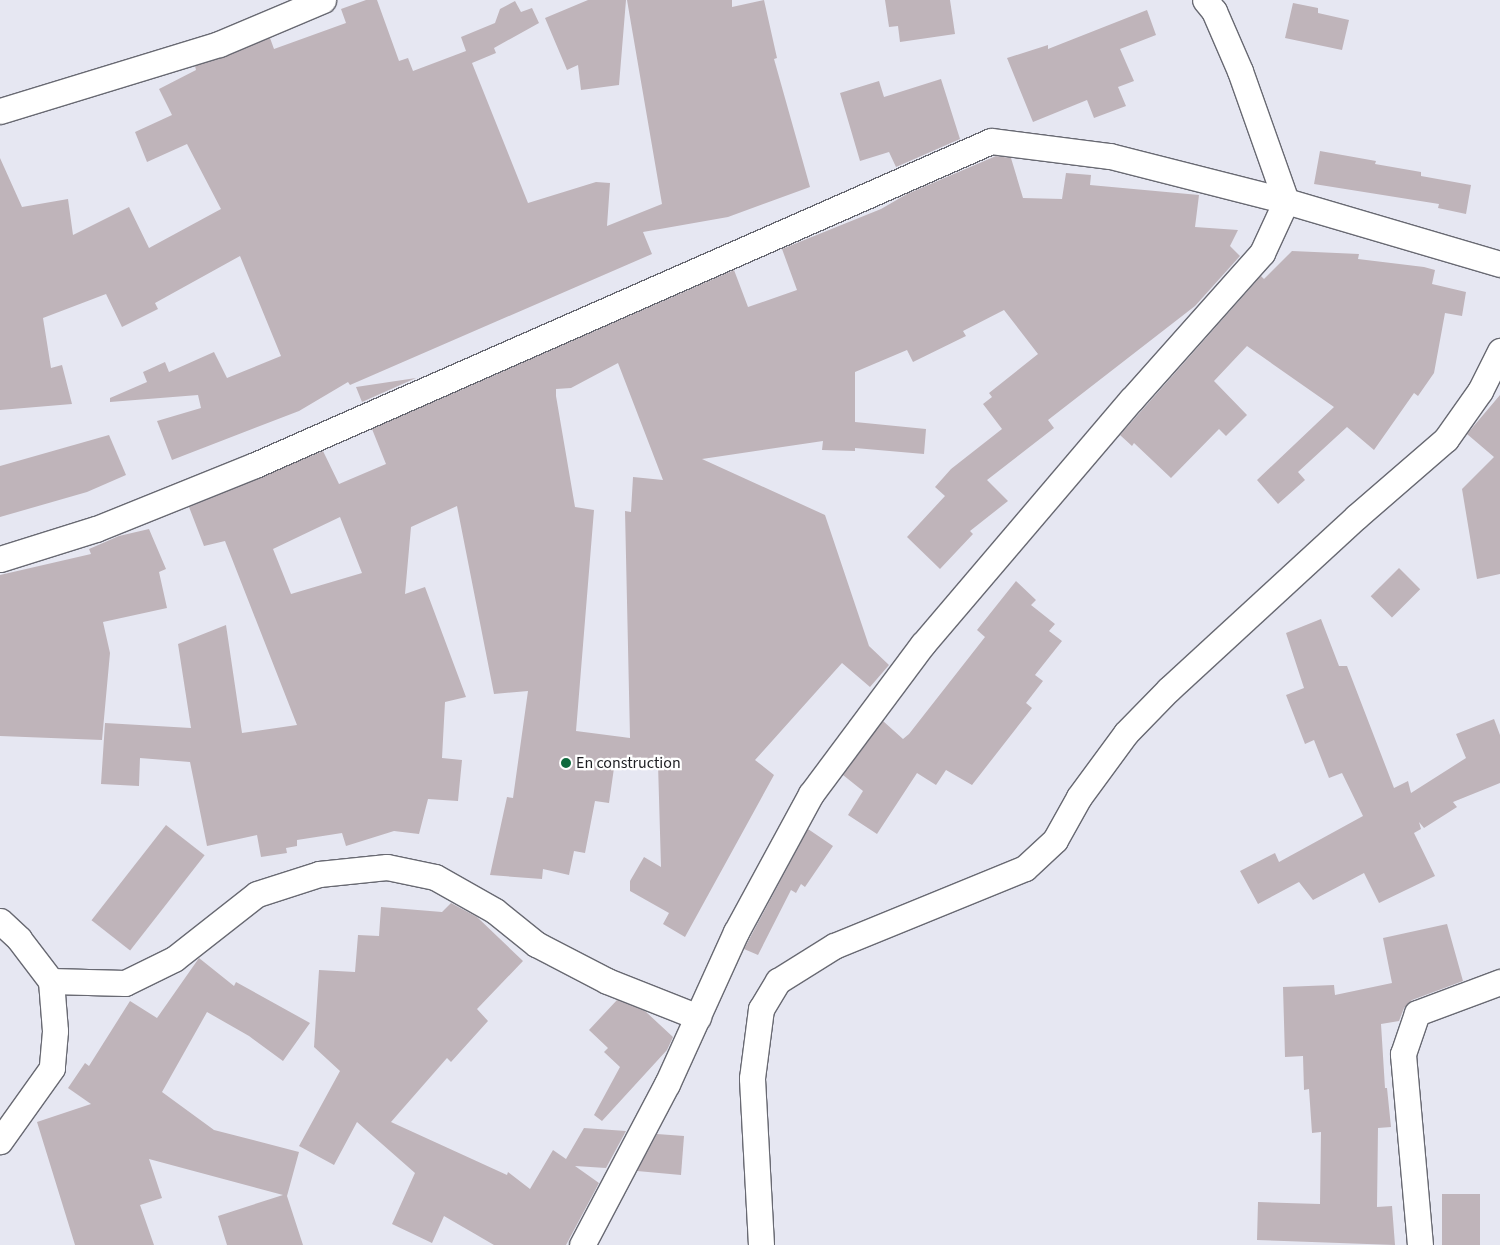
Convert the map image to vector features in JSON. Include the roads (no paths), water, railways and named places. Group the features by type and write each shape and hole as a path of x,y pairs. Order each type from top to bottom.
{"street":[{"path":"0,111 219,44 323,0"},
{"path":"582,1245 667,1084 736,932 812,794 827,772 923,644 1262,253 1286,200 1240,72 1214,11 1205,0"},
{"path":"0,559 96,529 255,465 991,141 1110,156 1286,200 1500,264"},
{"path":"761,1245 752,1078 761,1009 778,981 834,946 1025,868 1055,840 1079,797 1126,733 1169,688 1356,517 1446,439 1480,391 1500,351"},
{"path":"51,981 125,983 174,959 257,894 318,874 386,867 436,878 495,911 536,944 607,981 698,1017"},
{"path":"0,921 19,940 51,981 55,1031 52,1068 0,1141"},
{"path":"1420,1245 1403,1054 1417,1013 1500,982"}],"place":[{"name":"En construction","path":"566,763"}]}
